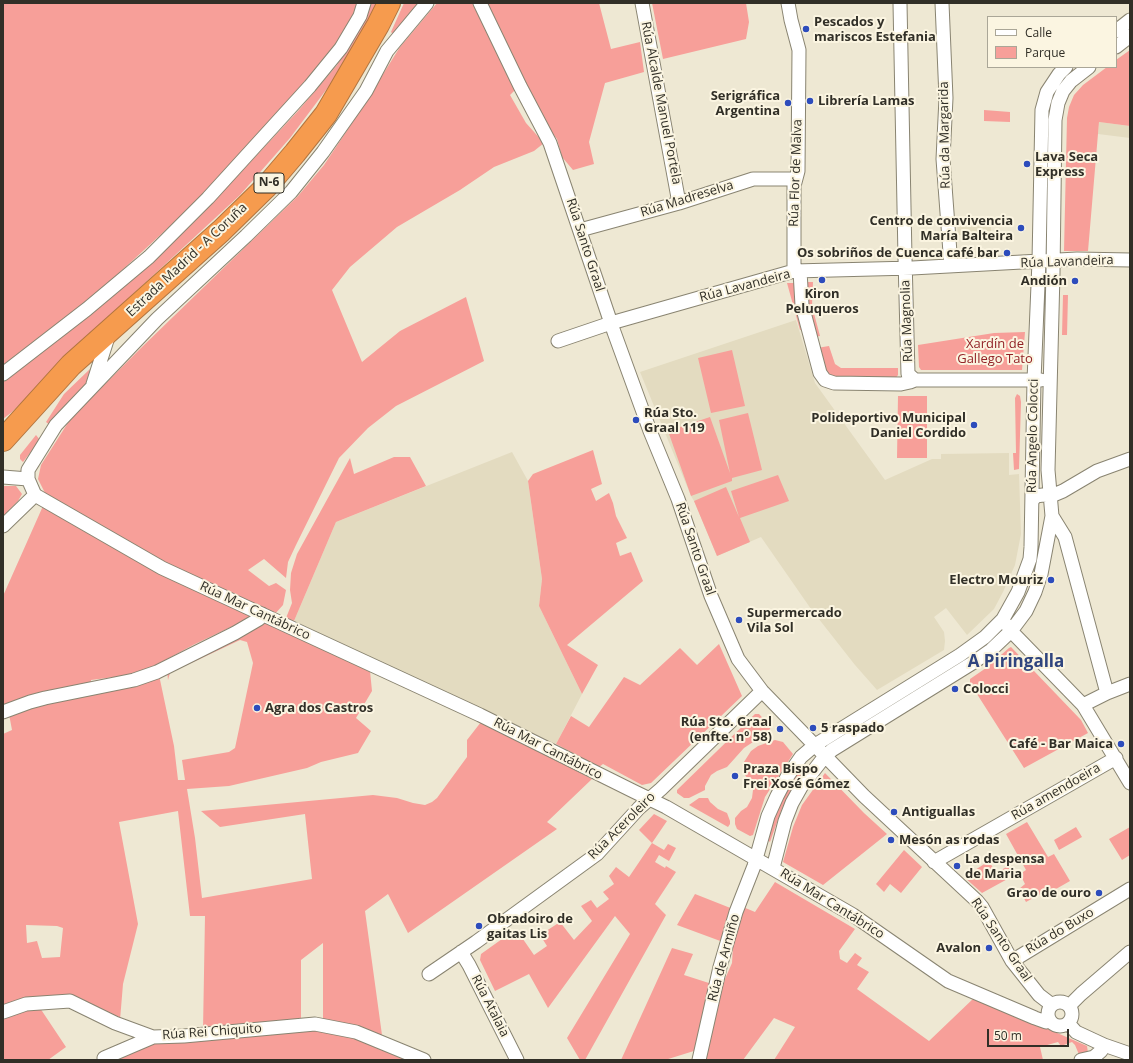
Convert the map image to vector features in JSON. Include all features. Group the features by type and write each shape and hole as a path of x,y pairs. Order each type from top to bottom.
{"highway":[{"name":"Estrada Madrid - A Coruña","path":"3,440 71,365 221,231 266,187 326,114 371,38 389,3"},
{"path":"3,427 9,420 34,405"}],"street":[{"path":"3,374 87,309 149,257 208,198 310,86 341,48 360,16 364,3"},
{"path":"3,526 35,495 28,479 28,470 56,425 157,319 291,192 323,152 366,91 387,51 427,3"},
{"name":"Rúa Santo Graal","path":"480,3 520,86 550,143 611,323 650,430 678,499 711,596 738,659 762,691 864,796 980,904 1012,961 1039,995 1052,1006"},
{"name":"Rúa Alcalde Manuel Portela","path":"642,3 680,202"},
{"name":"Rúa Flor de Malva","path":"788,3 799,50 798,171 794,186 797,271 802,305 820,373 825,380 834,383 901,384 910,382 912,377"},
{"name":"Rúa Magnolia","path":"900,3 905,268 912,377"},
{"name":"Rúa da Margarida","path":"942,3 946,98 944,159 951,266"},
{"path":"1117,30 1130,20"},
{"path":"1117,46 1130,36"},
{"name":"Rúa Angelo Colocci","path":"756,859 768,816 777,796 787,777 802,757 814,745 967,651 985,637 1003,619 1018,592 1030,560 1042,110 1046,92 1065,68"},
{"name":"Rúa Angelo Colocci","path":"773,868 785,821 792,803 814,768 825,756 832,750 974,662 1012,632 1026,611 1035,592 1041,574 1052,516 1048,470 1055,120 1058,103 1074,71 1085,68"},
{"name":"Rúa Madreselva","path":"580,230 680,202 753,179 796,179"},
{"name":"Rúa Lavandeira","path":"558,341 611,323 797,271 1001,264 1053,260 1130,260"},
{"path":"92,387 110,331"},
{"path":"912,377 1050,380"},
{"path":"1051,496 1063,491 1097,471 1130,459"},
{"path":"3,478 28,479"},
{"name":"Rúa Mar Cantábrico","path":"35,495 162,568 480,715 666,807 853,915 948,981 1046,1022 1050,1021 1059,1026 1068,1023"},
{"name":"Rúa Angelo Colocci","path":"1032,501 1036,496 1051,496"},
{"path":"1052,516 1065,537 1107,693"},
{"path":"1031,530 1040,534 1049,531"},
{"path":"3,712 45,698 134,680 157,672 235,633 259,619 262,614"},
{"path":"1003,619 1012,632 1083,705 1130,783"},
{"path":"967,651 974,662"},
{"path":"1083,705 1130,684"},
{"name":"Rúa Aceroleiro","path":"429,974 597,854 648,799 661,789 762,691"},
{"name":"Rúa amendoeira","path":"934,862 1116,758"},
{"name":"Rúa de Armiño","path":"699,1060 720,967 736,912 756,859"},
{"name":"Rúa do Buxo","path":"1012,961 1130,889"},
{"name":"Rúa Atalaia","path":"461,952 518,1060"},
{"path":"1069,1006 1130,952"},
{"name":"Rúa Rei Chiquito","path":"3,1012 26,1004 70,1001 115,1023 153,1037 184,1036 316,1024 356,1032 424,1060"},
{"path":"1050,1021 1048,1013 1052,1006 1059,1002 1066,1004 1069,1006 1072,1015 1068,1023 1076,1032 1104,1045 1130,1054"},
{"path":"104,1058 153,1037"},
{"path":"1081,1060 1094,1058 1101,1051 1104,1045"}],"shaded area":[{"path":"1099,122 1130,126 1130,138 1098,134"},
{"path":"957,224 991,224 991,235 958,235"},
{"path":"796,320 815,383 885,480 932,459 941,459 941,454 1009,453 1009,475 1019,474 1021,534 1015,565 994,609 967,635 946,608 934,617 944,632 944,650 877,690 855,665 811,609 761,537 717,556 640,372"},
{"path":"512,452 528,481 542,579 539,606 582,694 556,744 294,621 336,522"}],"green space":[{"path":"3,3 357,3 353,16 330,54 269,124 195,203 93,297 3,367"},
{"path":"369,3 377,3 338,74 290,138 240,195 132,295 3,419 3,382 144,270 200,216 298,111 337,65 356,34"},
{"path":"404,3 420,3 394,35 391,32"},
{"path":"437,3 476,3 517,88 510,95 526,123 544,143 534,151 494,167 460,190 397,227 350,267 332,290 362,362 400,331 466,297 484,361 396,406 368,428 339,458 288,562 286,578 264,559 248,570 269,586 276,583 286,590 283,605 274,615 162,563 47,497 38,479 41,465 71,418 298,196 324,165 400,47"},
{"path":"484,3 599,3 611,49 640,42 644,72 605,83 589,142 594,164 573,170 562,157 557,139 544,123"},
{"path":"652,3 746,3 749,22 746,39 663,59"},
{"path":"1130,50 1130,126 1099,122 1088,251 1064,251 1067,118 1069,107 1074,95 1083,85 1106,68 1117,68 1117,59"},
{"path":"984,110 1010,112 1010,122 984,121"},
{"path":"804,282 813,282 812,306 820,336 814,337"},
{"path":"787,283 796,283 801,330 800,330"},
{"path":"1063,295 1068,295 1067,335 1062,335"},
{"name":"Xardín de Gallego Tato","path":"1025,332 1022,370 921,370 919,367 918,345 994,333"},
{"path":"829,346 835,364 841,368 898,368 898,375 895,379 837,380 823,371 817,348"},
{"path":"732,350 745,406 711,413 698,358"},
{"path":"90,369 88,382 51,426 46,422 64,394"},
{"path":"1017,394 1020,396 1021,402 1019,469 1014,470 1013,453 1016,453 1015,398"},
{"path":"898,396 927,396 927,458 897,458"},
{"path":"748,413 762,470 732,478 732,481 691,496 668,431 710,417 730,473 719,420"},
{"path":"36,435 40,440 23,462 20,459 20,455"},
{"path":"593,450 602,484 591,489 596,501 609,493 616,516 627,538 616,543 620,556 631,552 643,581 567,645 598,665 582,694 539,606 542,579 528,481 533,474"},
{"path":"394,457 410,457 426,486 336,522 294,621 286,618 292,603 290,590 291,573 297,554 350,458 354,474"},
{"path":"778,475 789,501 740,518 750,542 717,556 694,501 726,487 739,517 731,491"},
{"path":"3,486 16,486 22,494 18,501 3,517"},
{"path":"43,506 254,616 193,645 151,668 122,676 91,680 91,686 3,709 3,596"},
{"path":"261,623 270,623 370,671 372,691 356,718 371,731 358,753 321,762 307,768 229,786 187,789 195,838 202,898 312,879 305,814 220,827 201,811 373,795 397,798 425,805 437,798 467,757 467,740 481,722 522,741 592,779 547,822 557,829 408,933 388,894 365,911 382,1035 356,1028 323,1023 323,943 301,960 301,1021 203,1030 205,916 190,916 178,811 119,822 138,924 123,984 120,1020 80,999 59,998 3,1006 3,734 12,730 9,714 159,675 174,746 178,780 185,780 182,760 229,752 235,748 253,663 247,642 240,640 170,673 168,680 167,670","holes":["26,925 57,926 63,928 60,957 42,958 37,941 27,943"]},
{"path":"719,644 742,696 651,783 642,785 603,764 599,767 556,744 571,716 589,727 624,677 640,685 680,648 697,665"},
{"path":"1011,647 1081,720 1088,733 1024,768 970,683 970,679"},
{"path":"755,714 759,714 771,727 768,732 744,748 727,767 711,775 705,786 705,790 689,798 684,798 677,793 677,790"},
{"path":"775,740 783,742 793,754 765,797 753,835 750,836 737,829 735,824 735,818 747,807 752,798 753,790 750,782 743,772 742,765 751,751 758,746"},
{"path":"802,768 805,770 792,788 782,808 770,842 767,839 779,805"},
{"path":"825,773 887,834 823,885 783,862 793,827 802,805"},
{"path":"699,798 708,798 710,802 718,809 727,813 730,821 728,827 689,805"},
{"path":"654,814 667,821 652,843 639,830"},
{"path":"1027,822 1048,857 1054,854 1070,881 1049,893 1046,891 1026,902 1019,889 1025,884 1020,874 1026,870 1006,834"},
{"path":"1076,827 1082,837 1059,850 1054,840"},
{"path":"1130,827 1130,855 1122,860 1109,839"},
{"path":"652,843 664,850 668,844 676,848 669,861 659,855 655,862 676,872 655,904 666,915 585,1060 580,1060 567,1038 630,934 615,916 548,1008 529,974 495,991 480,960 481,954 516,929 534,955 547,946 540,935 560,922 574,940 592,921 581,906 591,900 597,908 609,899 603,892 614,884 609,876 616,867 629,877"},
{"path":"904,850 922,867 901,893 890,884 884,892 876,884"},
{"path":"989,861 996,873 1008,866 1013,876 982,893 964,877"},
{"path":"775,882 855,929 839,951 840,959 847,963 855,953 862,958 857,965 869,972 857,989 929,1041 975,997 1087,1046 1088,1053 1080,1057 1075,1045 1072,1042 1061,1046 1058,1042 1040,1047 1043,1060 774,1060 795,1027 774,1018 743,1060 705,1060 707,1038 725,979 732,963 734,929 743,907 755,912"},
{"path":"695,894 733,909 723,942 677,925"},
{"path":"672,948 693,954 684,975 712,984 697,1050 665,1060 621,1060"},
{"path":"38,1005 66,1047 48,1060 3,1060 3,1015"},
{"path":"325,1027 417,1060 115,1060 155,1040"}],"place":[{"name":"Pescados y mariscos Estefania","path":"806,29"},
{"name":"Librería Lamas","path":"810,101"},
{"name":"Serigráfica Argentina","path":"788,103"},
{"name":"Lava Seca Express","path":"1027,164"},
{"name":"Centro de convivencia María Balteira","path":"1021,228"},
{"name":"Os sobriños de Cuenca café bar","path":"1007,253"},
{"name":"Kiron Peluqueros","path":"822,280"},
{"name":"Andión","path":"1075,281"},
{"name":"Rúa Sto. Graal 119","path":"636,420"},
{"name":"Polideportivo Municipal Daniel Cordido","path":"974,425"},
{"name":"Electro Mouriz","path":"1051,580"},
{"name":"Supermercado Vila Sol","path":"739,620"},
{"name":"Colocci","path":"955,689"},
{"name":"Agra dos Castros","path":"257,708"},
{"name":"5 raspado","path":"813,728"},
{"name":"Rúa Sto. Graal (enfte. nº 58)","path":"780,729"},
{"name":"Café - Bar Maica","path":"1121,744"},
{"name":"Praza Bispo Frei Xosé Gómez","path":"735,776"},
{"name":"Antiguallas","path":"894,812"},
{"name":"Mesón as rodas","path":"891,840"},
{"name":"La despensa de Maria","path":"957,866"},
{"name":"Grao de ouro","path":"1099,893"},
{"name":"Obradoiro de gaitas Lis","path":"479,926"},
{"name":"Avalon","path":"989,948"}],"district":[{"name":"A Piringalla","path":"1016,662"}]}
